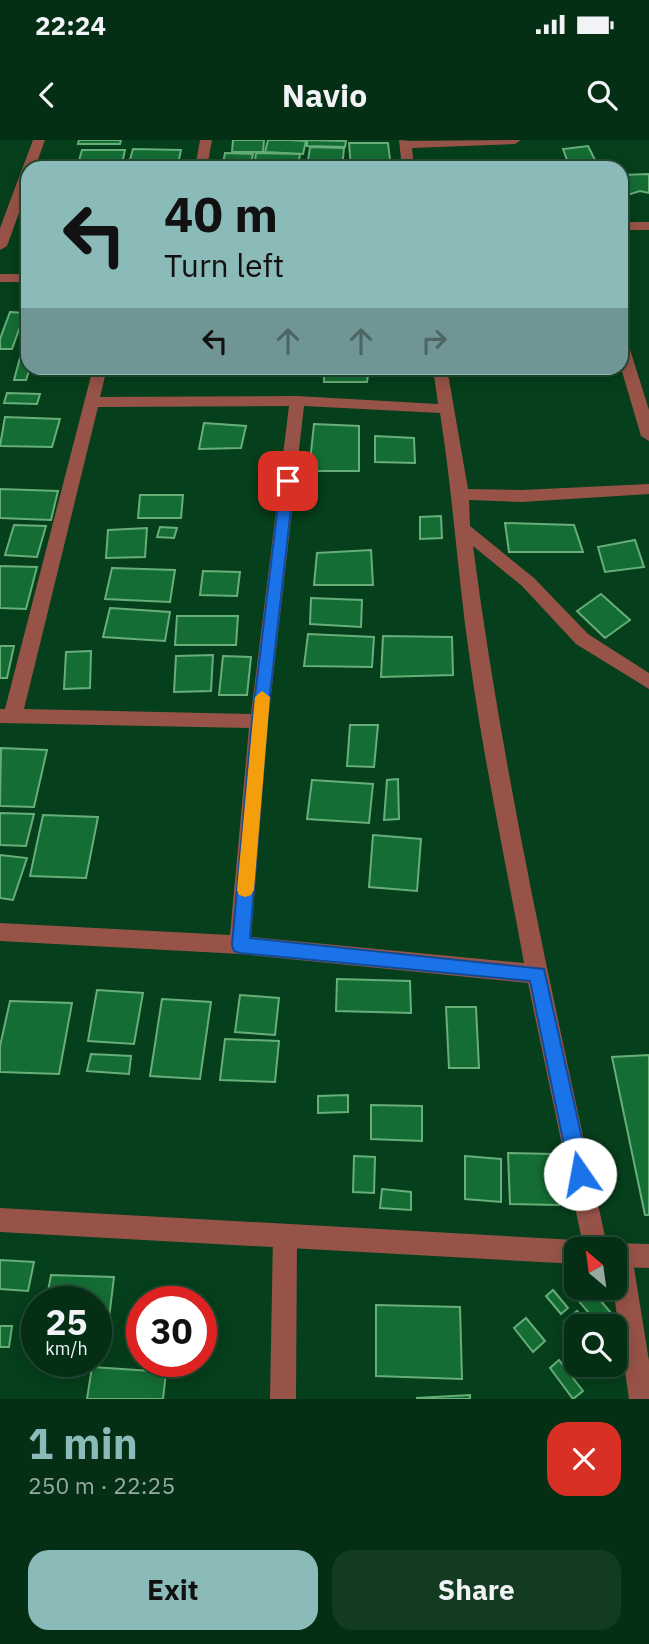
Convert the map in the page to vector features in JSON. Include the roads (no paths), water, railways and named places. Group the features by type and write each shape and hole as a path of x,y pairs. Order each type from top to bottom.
{"street":[{"path":"31,161 39,140"},
{"path":"202,161 206,140"},
{"path":"407,161 405,143 515,140"},
{"path":"0,247 21,189"},
{"path":"628,226 649,226"},
{"path":"0,278 21,278"},
{"path":"628,367 649,436"},
{"path":"98,375 7,716 259,721"},
{"path":"441,375 461,494 462,528 479,663 537,974 606,1237"},
{"path":"92,402 297,401 448,409"},
{"path":"240,945 259,721 297,401"},
{"path":"461,494 522,496 649,489"},
{"path":"462,528 528,582 582,639 649,682"},
{"path":"0,932 240,945 537,974"},
{"path":"0,1220 564,1251"},
{"path":"283,1399 285,1236"},
{"path":"627,1254 649,1256"},
{"path":"620,1300 642,1399"}]}
